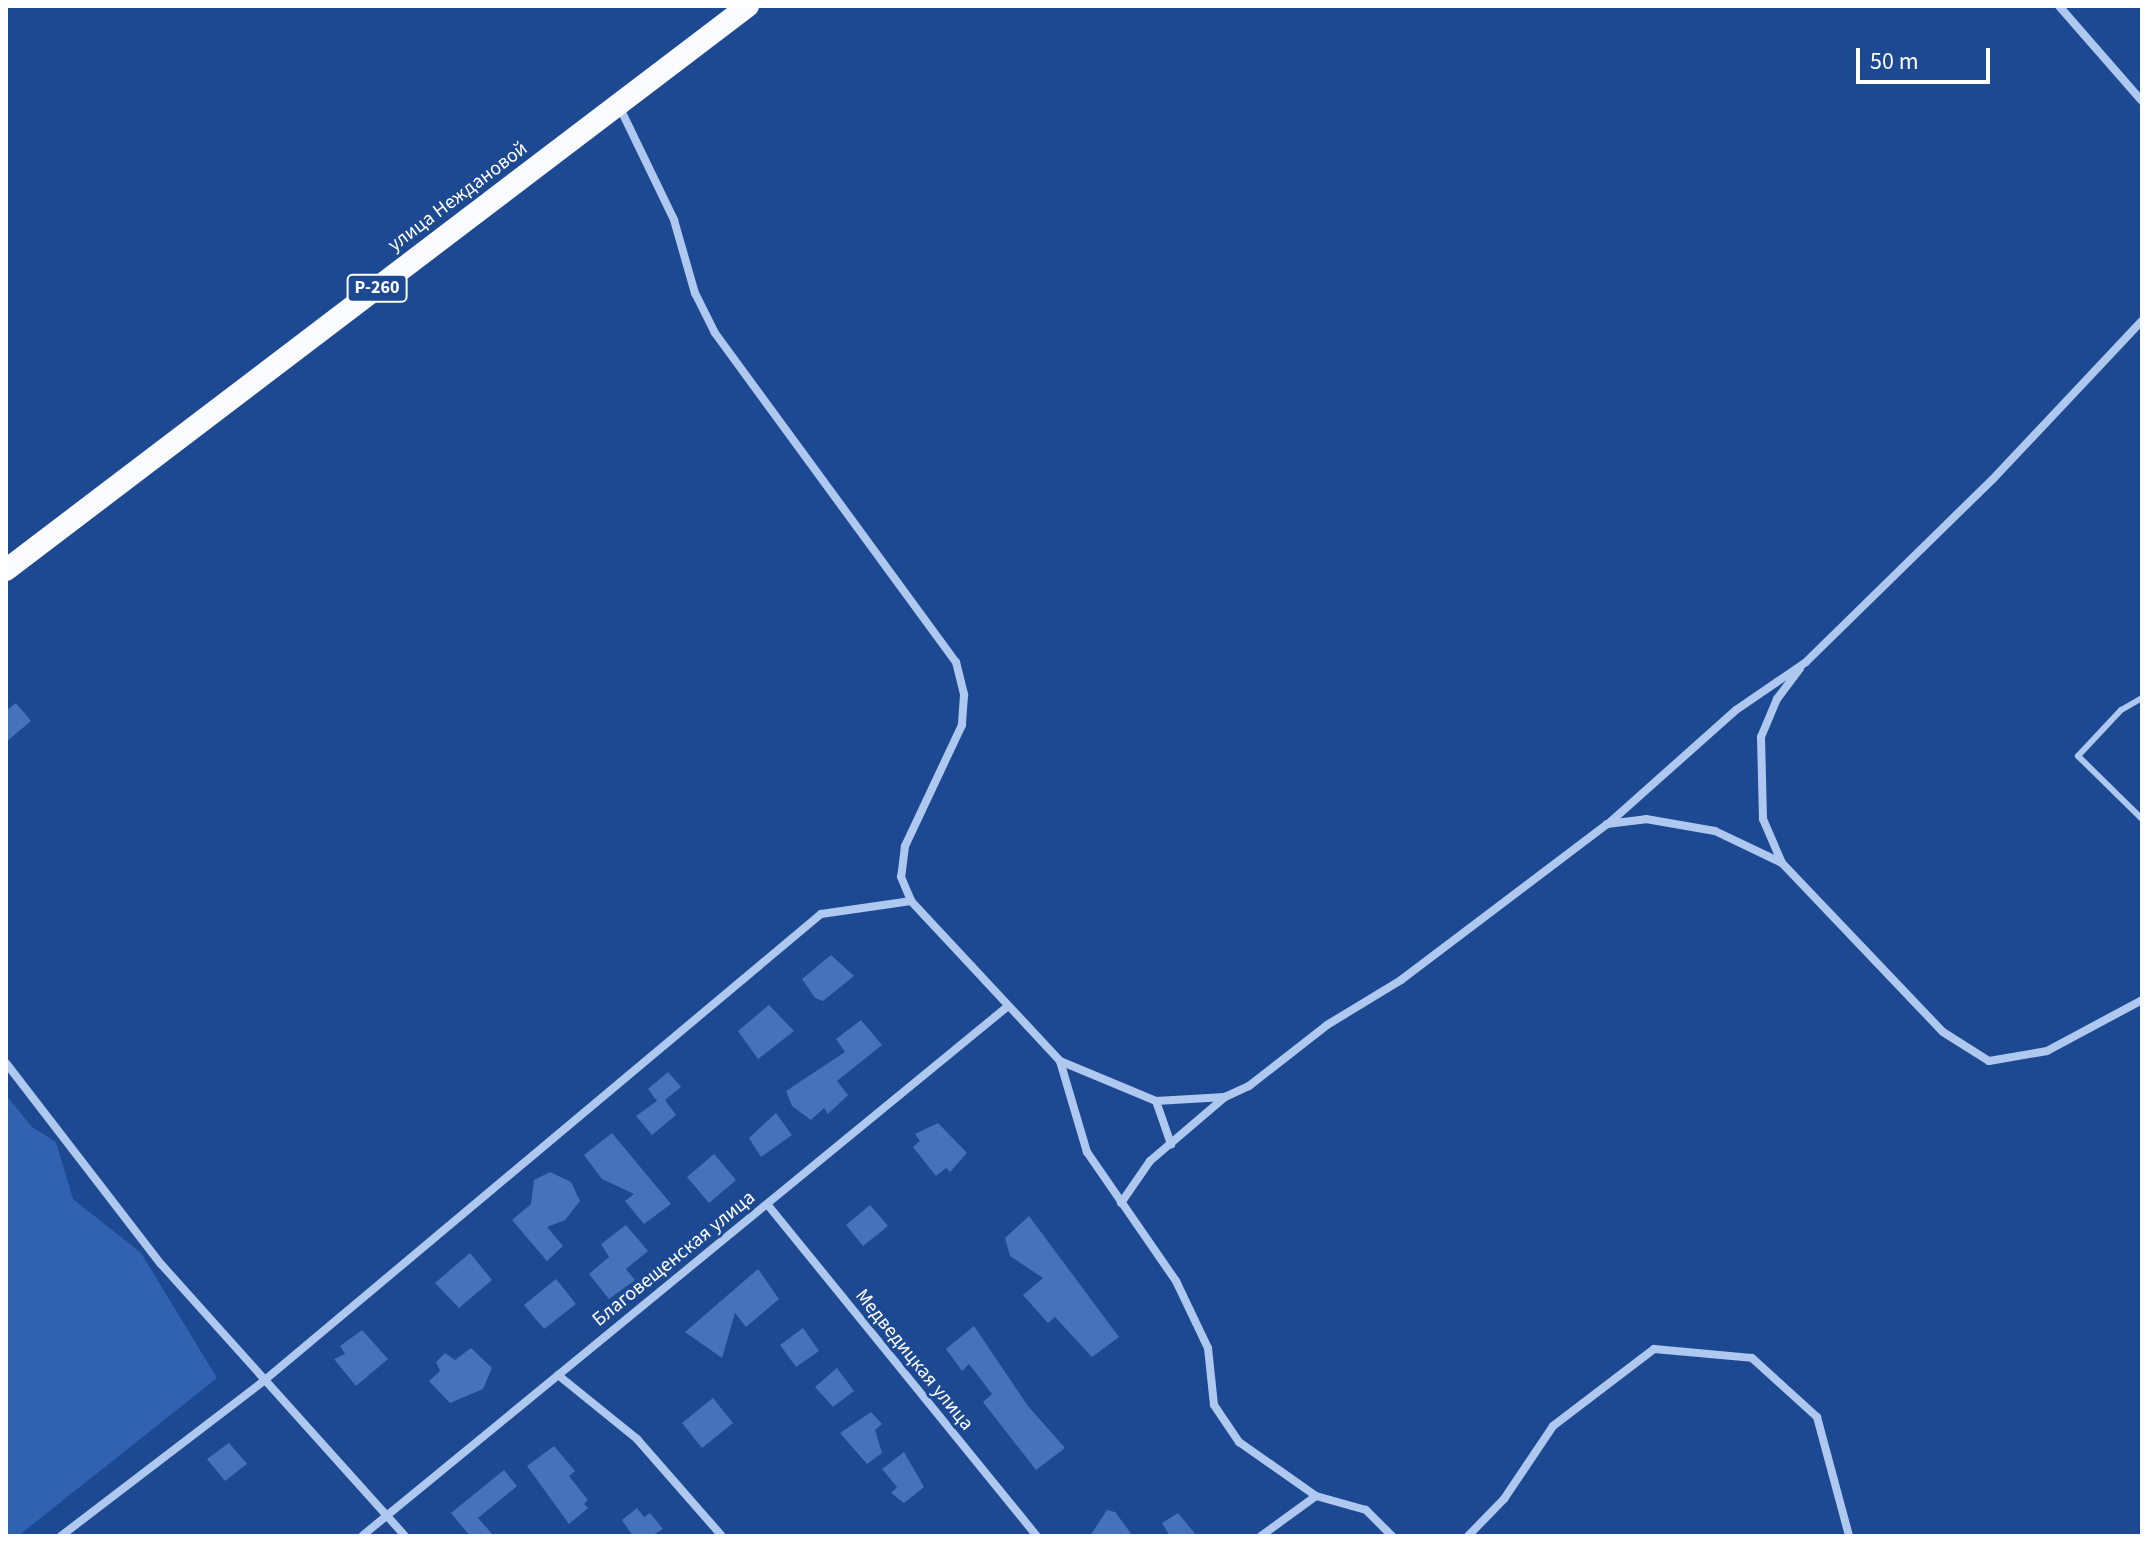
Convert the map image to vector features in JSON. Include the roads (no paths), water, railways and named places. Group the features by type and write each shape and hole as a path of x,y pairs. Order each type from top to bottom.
{"highway":[{"name":"улица Неждановой","path":"11,566 748,6"}],"street":[{"path":"2059,6 2142,101"},
{"path":"618,105 674,220 695,293 715,333 956,662 964,695 962,725 905,846 901,877 911,901 1060,1061 1156,1101 1225,1097"},
{"path":"1782,863 1763,819 1761,737 1777,699 1806,662 1992,480 2142,321"},
{"path":"1121,1203 1133,1180 1225,1097 1249,1086 1327,1025 1401,980 1607,824 1724,720 1806,662"},
{"path":"1607,824 1646,819 1684,823 1743,842 1782,863 1943,1032 1980,1057 2013,1061 2047,1051 2142,1000"},
{"path":"61,1536 266,1379 821,914 911,901"},
{"name":"Благовещенская улица","path":"362,1536 1007,1007"},
{"path":"1060,1061 1087,1152 1176,1281 1208,1348 1214,1405 1239,1442 1316,1496 1366,1510 1392,1536"},
{"path":"6,1063 161,1264 405,1536"},
{"path":"1156,1101 1171,1144"},
{"name":"Медведицкая улица","path":"767,1204 1037,1536"},
{"path":"1468,1536 1504,1499 1553,1426 1654,1349 1752,1358 1817,1417 1849,1536"},
{"path":"558,1375 637,1439 722,1536"},
{"path":"1261,1536 1316,1496"}],"lane":[{"path":"6,584 11,566"},
{"path":"2142,698 2121,710 2078,756 2142,819"}]}
